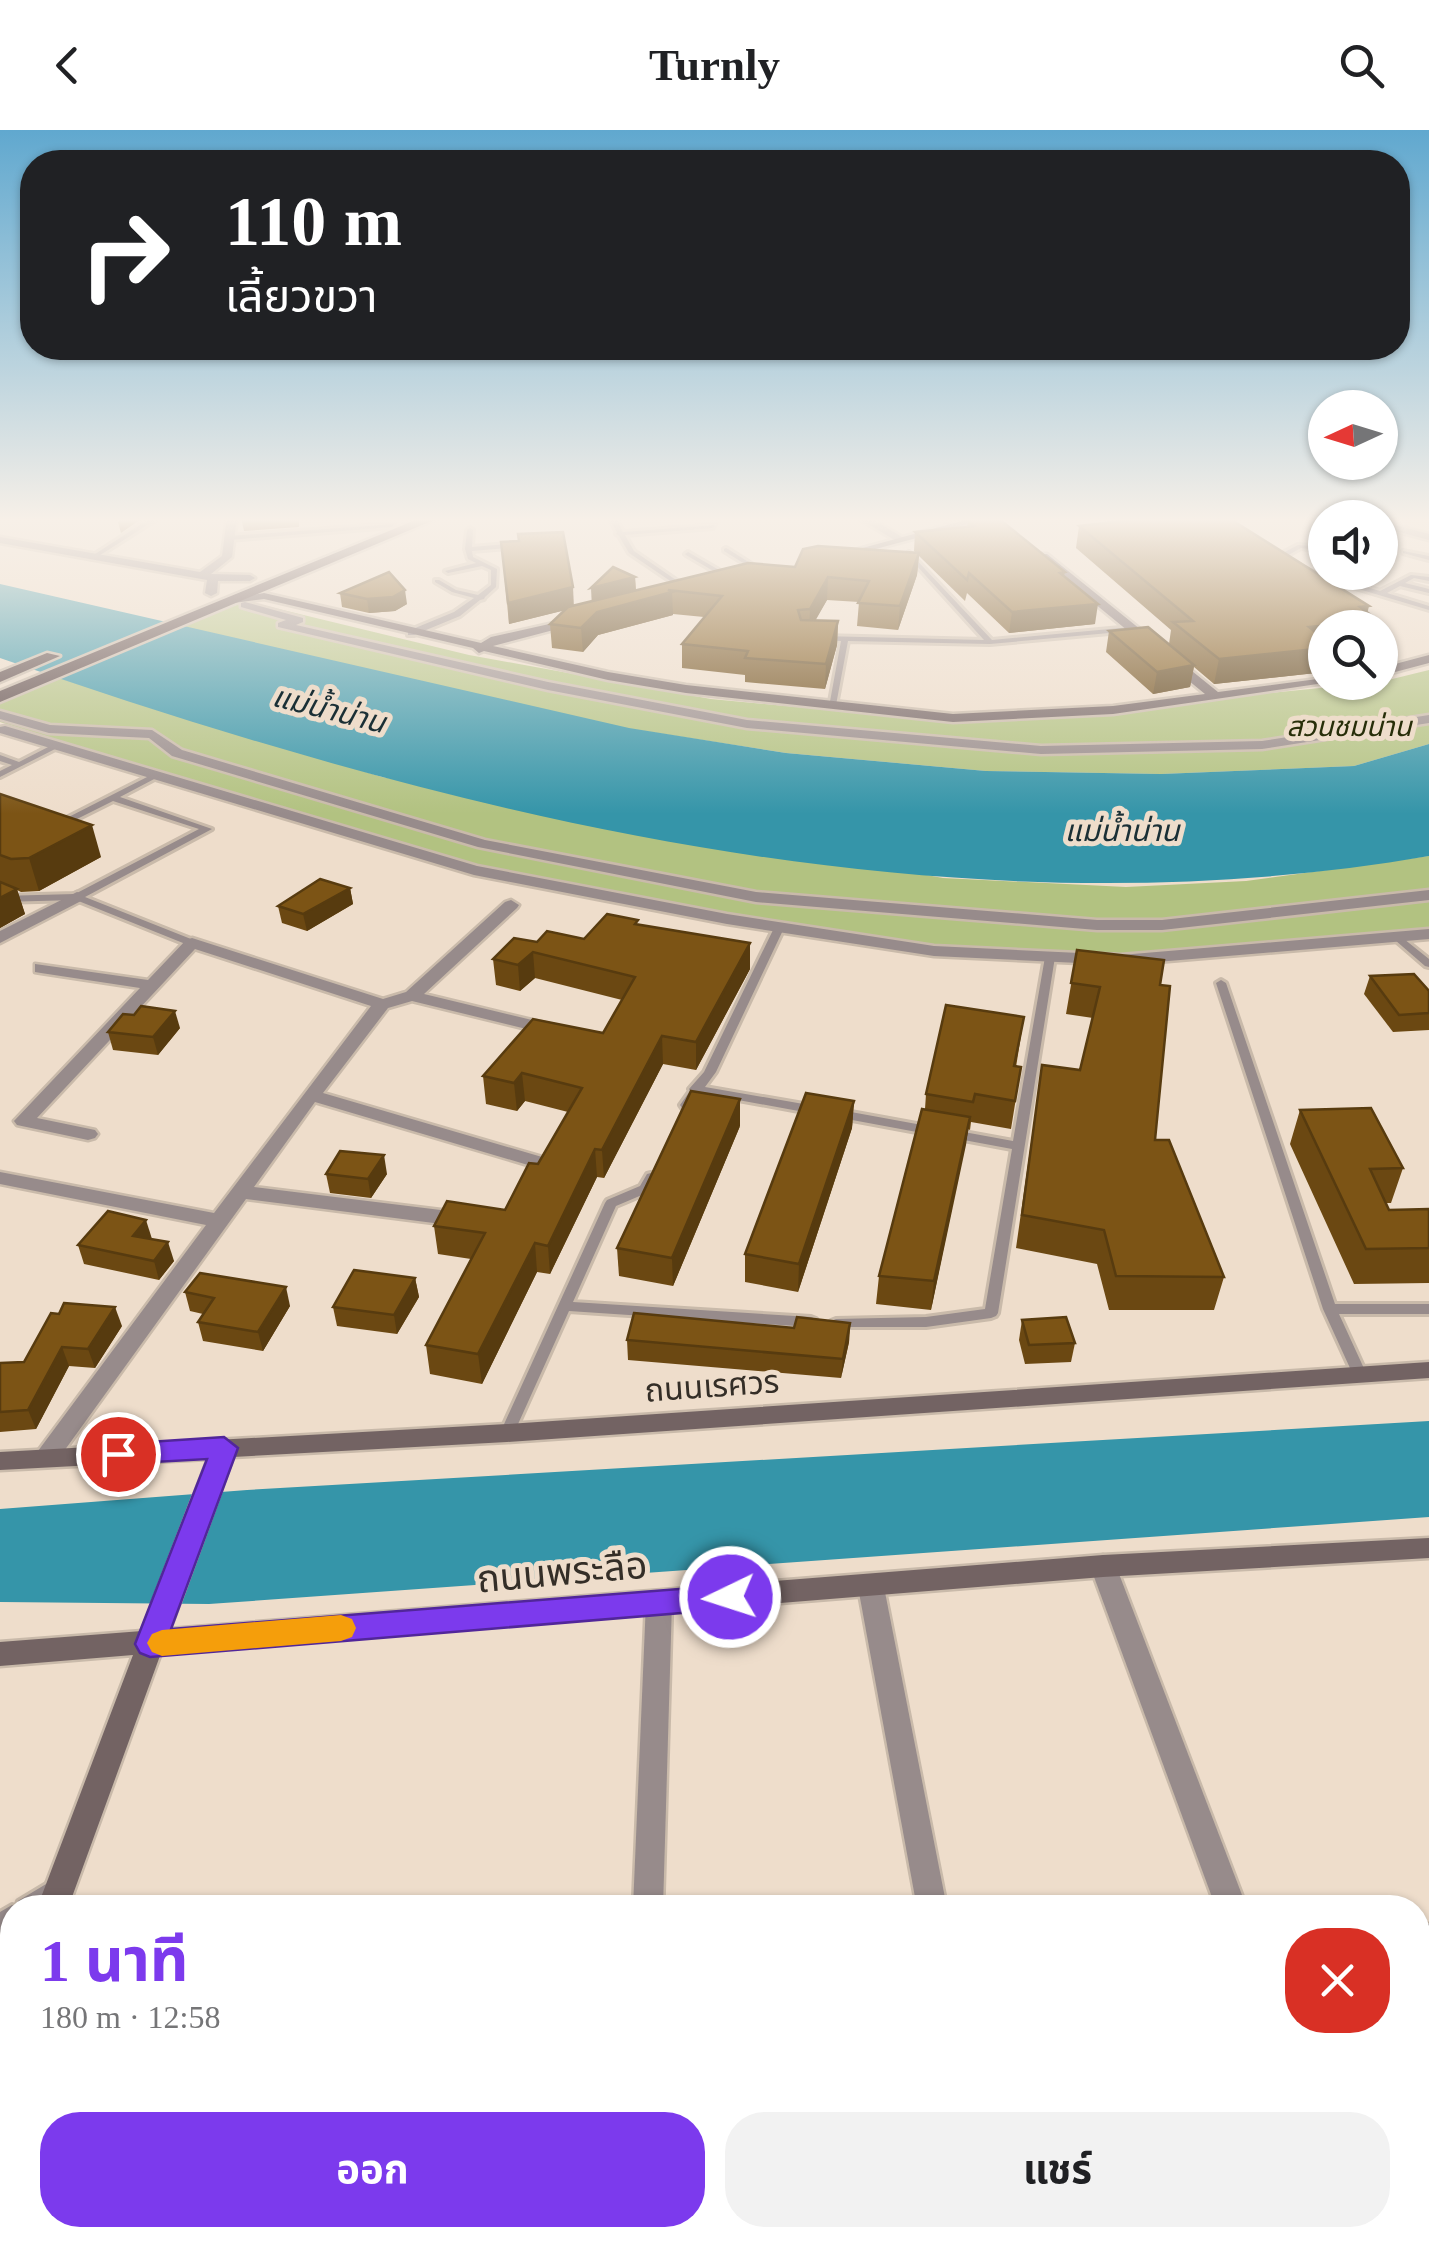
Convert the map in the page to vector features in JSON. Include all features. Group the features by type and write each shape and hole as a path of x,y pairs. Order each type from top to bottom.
{"main road":[{"path":"0,677 161,616"},
{"path":"0,697 173,616"}],"street":[{"path":"288,616 299,620 282,626 548,686 747,724 1041,750 1144,751 1262,745 1429,719"},
{"path":"344,616 479,649 686,689 976,719 1113,710 1308,684"},
{"path":"1115,616 1216,697"},
{"path":"479,649 495,640 584,619"},
{"path":"1398,667 1429,659"},
{"path":"0,715 49,729 152,734 178,753 483,844 756,897 1097,925 1162,925 1429,895"},
{"path":"0,728 474,870 780,928 949,953 1121,960 1429,934"},
{"path":"0,938 77,897"},
{"path":"88,1134 24,1122 192,944 382,1004 412,996 511,905"},
{"path":"41,968 150,985"},
{"path":"412,996 582,1037"},
{"path":"46,1458 244,1192 311,1094 382,1004"},
{"path":"311,1094 535,1161"},
{"path":"0,1178 222,1221"},
{"path":"244,1192 480,1222"},
{"name":"ถนนเรศวร","path":"0,1462 507,1433 1429,1370"},
{"path":"58,1895 224,1448"},
{"name":"ถนนพระลือ","path":"0,1654 1102,1566 1429,1548"},
{"path":"1102,1566 1227,1895"},
{"path":"871,1587 930,1895"},
{"path":"648,1895 659,1602"}],"lane":[{"path":"411,633 454,616"},
{"path":"966,616 990,642"},
{"path":"817,638 990,642 1131,629"},
{"path":"832,704 844,638"},
{"path":"0,774 55,747"},
{"path":"0,758 20,764"},
{"path":"43,827 57,826 154,777"},
{"path":"77,897 207,829 114,798"},
{"path":"0,899 77,897 192,944"},
{"path":"678,1122 695,1088 710,1072 780,928"},
{"path":"1399,938 1429,964"},
{"path":"564,1306 849,1325 990,1314 1050,957"},
{"path":"1222,984 1330,1309 1360,1375"},
{"path":"695,1088 1018,1146"},
{"path":"507,1433 611,1203 645,1189 662,1156"},
{"path":"1330,1309 1429,1309"},
{"path":"44,1895 65,1881"}],"green space":[{"name":"สวนชมน่าน","path":"207,616 307,616 469,655 711,699 970,723 1308,689 1308,700 1398,700 1398,678 1429,670 1429,744 1354,766 1161,774 986,771 786,753 605,725 170,630"},
{"path":"59,678 382,777 943,878 1126,887 1246,881 1429,856 1429,933 1121,960 934,951 474,870 0,722 0,702"}],"water":[{"name":"แม่น้ำน่าน","path":"0,616 139,616 629,728 786,753 986,771 1161,774 1354,766 1429,744 1429,856 1248,878 1066,883 885,872 704,848 525,812 347,767 0,658"},
{"path":"1429,1421 1429,1517 209,1604 0,1602 0,1509 247,1490"}],"building":[{"path":"559,616 593,616 581,628 550,624"},
{"path":"706,616 800,616 801,620 838,621 826,664 745,658 748,651 682,644"},
{"path":"1187,616 1308,616 1308,650 1219,659 1173,622 1193,621"},
{"path":"1148,627 1194,665 1157,672 1109,631"},
{"path":"0,794 92,825 29,858 11,859 0,855"},
{"path":"320,879 350,888 303,914 278,906"},
{"path":"0,882 17,889 0,898"},
{"path":"607,914 638,920 635,924 750,943 696,1042 662,1036 602,1150 595,1149 548,1246 535,1243 478,1354 426,1345 485,1233 434,1226 447,1201 505,1210 529,1163 538,1164 582,1088 522,1073 514,1083 483,1076 533,1019 603,1033 635,977 533,952 518,965 493,959 514,938 537,942 547,931 584,939"},
{"path":"1077,950 1164,960 1160,985 1170,986 1155,1140 1169,1140 1224,1277 1116,1276 1104,1230 1022,1215 1042,1065 1080,1070 1100,987 1071,983"},
{"path":"1414,974 1429,991 1429,1013 1399,1015 1370,976"},
{"path":"946,1005 1024,1017 1014,1066 1021,1067 1015,1101 975,1094 973,1102 926,1094"},
{"path":"141,1006 175,1011 153,1037 108,1032 123,1014 134,1015"},
{"path":"691,1091 740,1099 672,1258 617,1248"},
{"path":"806,1093 854,1101 799,1264 745,1254"},
{"path":"1371,1108 1403,1168 1370,1169 1389,1210 1429,1209 1429,1248 1366,1249 1300,1110"},
{"path":"922,1109 970,1117 934,1281 879,1276"},
{"path":"340,1151 384,1155 368,1179 326,1174"},
{"path":"108,1211 146,1220 133,1236 168,1242 154,1261 78,1245"},
{"path":"354,1270 415,1278 394,1315 333,1307"},
{"path":"200,1273 286,1287 258,1332 198,1322 214,1298 185,1292"},
{"path":"64,1303 115,1307 88,1349 62,1347 28,1410 0,1412 0,1363 24,1362 51,1313 59,1314"},
{"path":"634,1313 794,1328 797,1317 850,1323 843,1359 627,1340"},
{"path":"1066,1317 1075,1343 1029,1345 1022,1320"}],"slow traffic":[{"path":"162,1643 341,1628"}],"route":[{"path":"118,1454 224,1448 150,1644 730,1597"}]}
